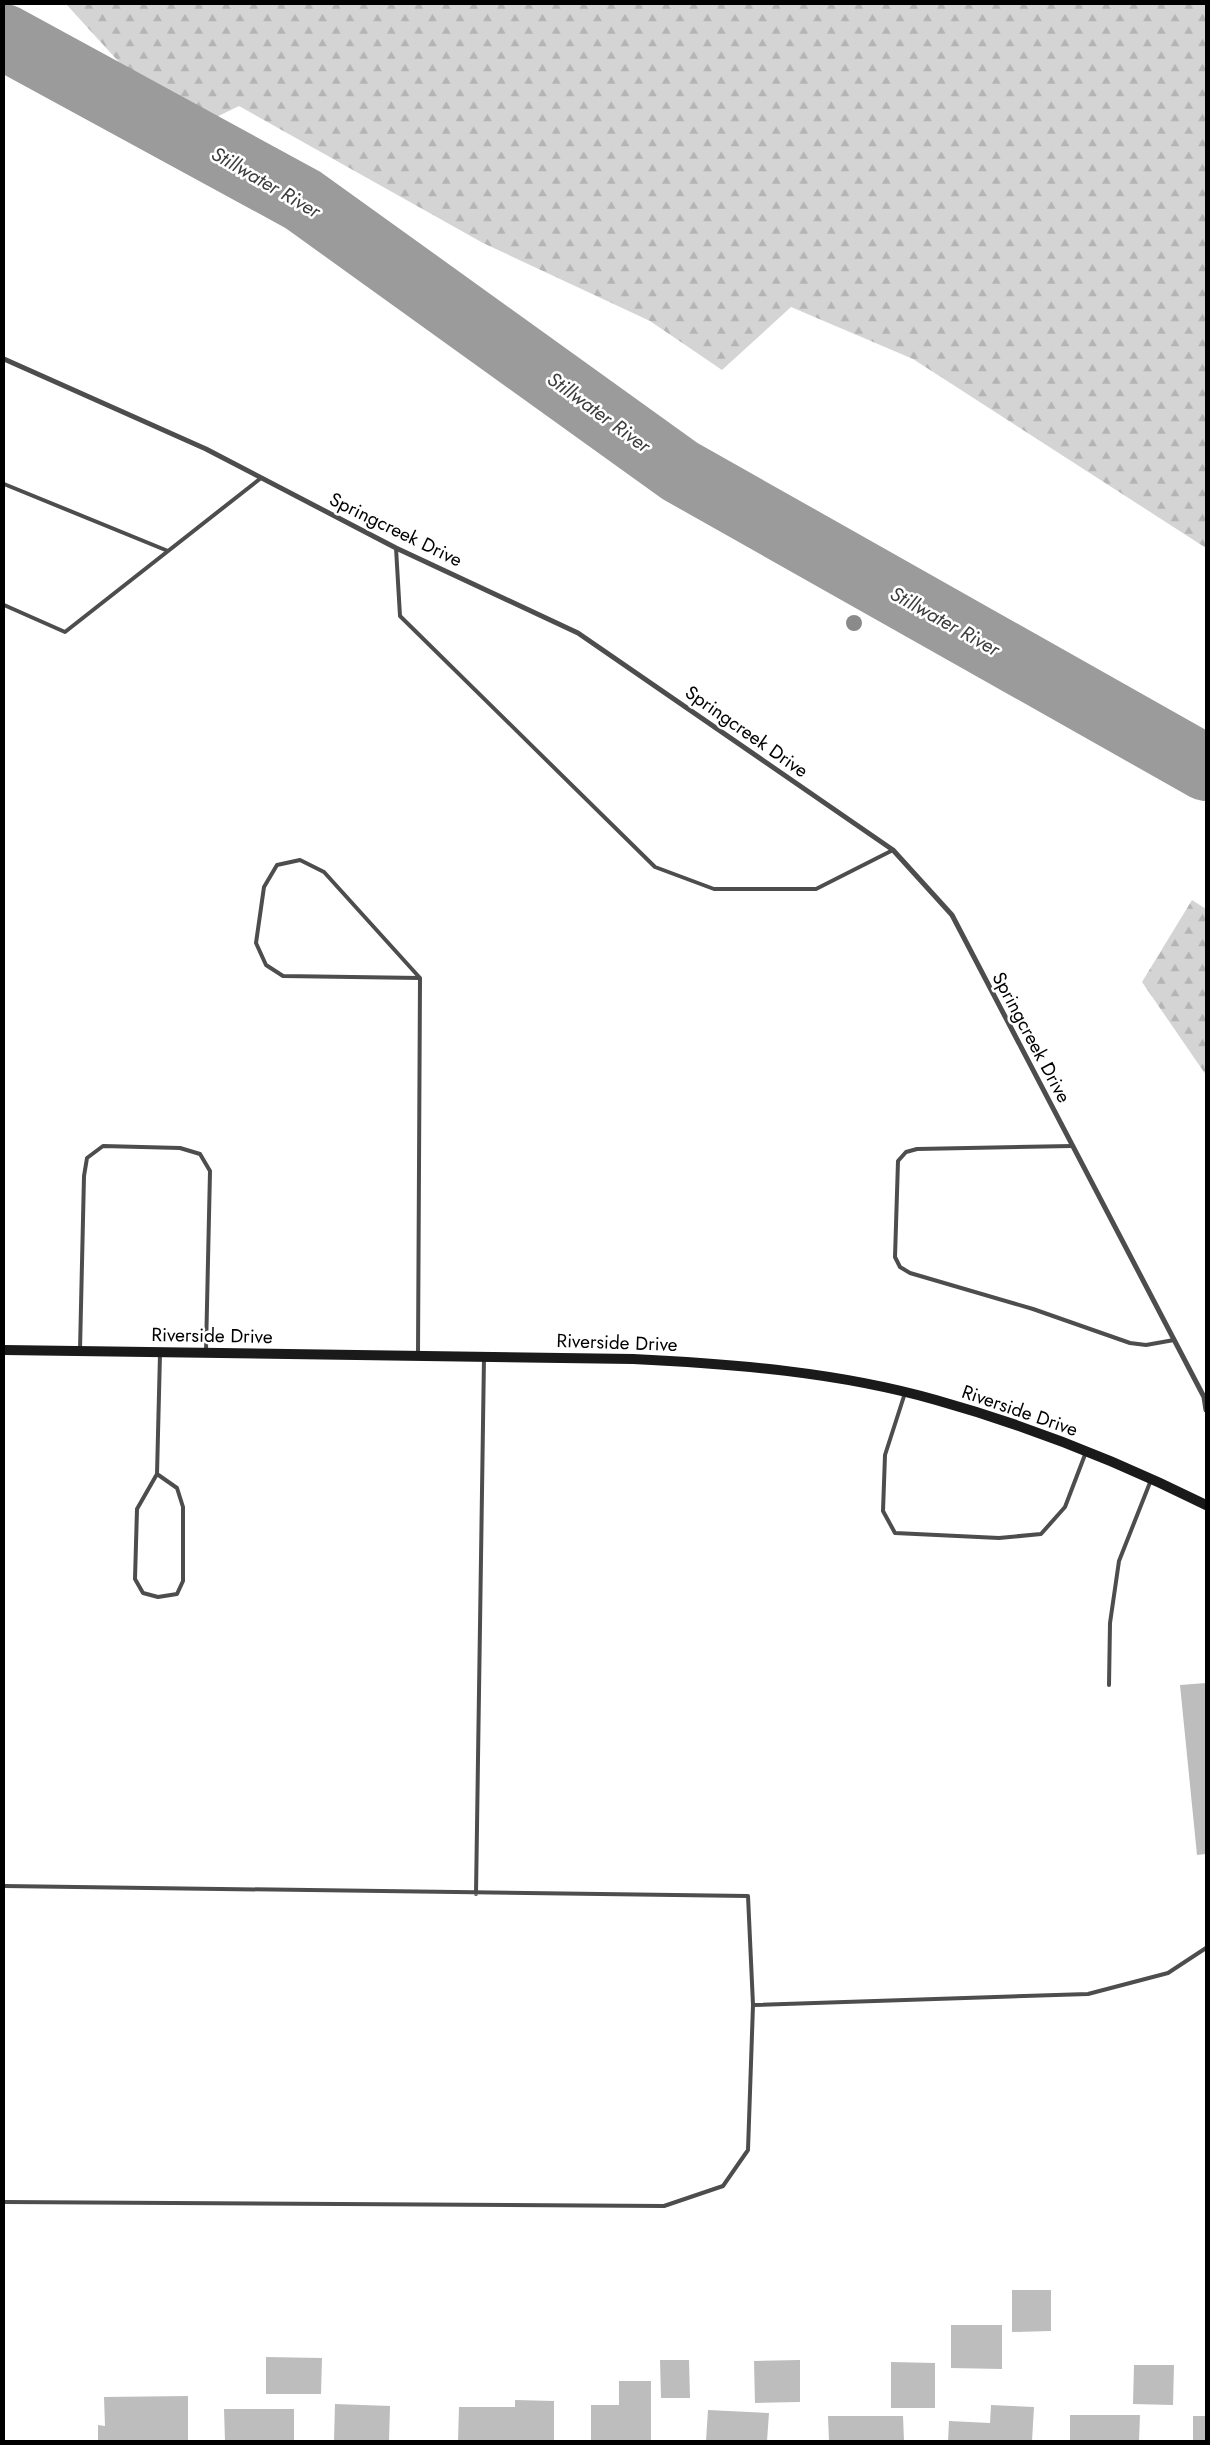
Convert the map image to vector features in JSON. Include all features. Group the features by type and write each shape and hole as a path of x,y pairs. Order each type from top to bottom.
{"main road":[{"name":"Riverside Drive","path":"4,1350 484,1356 633,1359 719,1364 849,1381 934,1400 1027,1429 1152,1478 1206,1505"}],"street":[{"name":"Springcreek Drive","path":"4,359 206,449 396,548 578,633 893,850 952,914 1204,1397 1206,1410"}],"lane":[{"path":"4,605 65,632 261,478"},
{"path":"4,484 168,551"},
{"path":"396,548 400,616 655,867 714,889 816,889 893,850"},
{"path":"418,1355 420,978 324,872 300,860 277,865 264,887 256,943 266,965 284,976 420,978"},
{"path":"80,1350 84,1176 87,1158 103,1146 180,1148 200,1154 210,1171 206,1352"},
{"path":"1072,1146 917,1149 906,1152 898,1161 895,1257 900,1266 910,1273 1033,1309 1130,1343 1146,1345 1174,1340"},
{"path":"157,1474 177,1488 183,1507 183,1581 177,1594 158,1597 143,1593 134,1579 137,1509 157,1474 160,1351"},
{"path":"476,1894 484,1356"},
{"path":"905,1394 885,1455 884,1511 895,1533 999,1538 1041,1534 1065,1507 1086,1452"},
{"path":"1109,1684 1110,1623 1119,1561 1152,1478"},
{"path":"4,1886 476,1894 748,1896 753,2005 748,2150 724,2186 664,2206 4,2202"},
{"path":"753,2005 1088,1994 1168,1973 1206,1948"}],"green space":[{"path":"66,4 1206,4 1206,548 913,359 791,307 722,370 650,321 483,243 239,106 198,126 159,106"},
{"path":"1192,900 1206,909 1206,1075 1142,982"}],"building":[{"path":"1206,1683 1206,1854 1197,1855 1180,1685"},
{"path":"1012,2290 1051,2290 1051,2331 1012,2332"},
{"path":"951,2325 1002,2325 1002,2369 951,2368"},
{"path":"266,2357 322,2358 321,2394 266,2394"},
{"path":"660,2360 689,2360 690,2398 661,2398"},
{"path":"800,2360 800,2402 755,2403 754,2361"},
{"path":"891,2362 935,2363 935,2408 891,2408"},
{"path":"1134,2365 1174,2365 1173,2405 1133,2404"},
{"path":"619,2381 651,2381 651,2441 591,2441 591,2405 619,2405"},
{"path":"188,2396 188,2441 98,2441 98,2425 105,2426 104,2397"},
{"path":"515,2400 554,2401 554,2441 458,2441 459,2407 515,2407"},
{"path":"335,2404 390,2406 389,2441 334,2441"},
{"path":"991,2405 1034,2407 1032,2441 948,2441 949,2421 990,2423"},
{"path":"224,2409 294,2409 294,2441 225,2441"},
{"path":"708,2410 769,2413 767,2441 706,2441"},
{"path":"1070,2415 1140,2415 1139,2441 1070,2441"},
{"path":"828,2416 903,2416 904,2441 829,2441"},
{"path":"1193,2416 1206,2416 1206,2441 1193,2441"}],"waterway":[{"name":"Stillwater River","path":"4,37 303,200 680,471 1206,768"}]}
